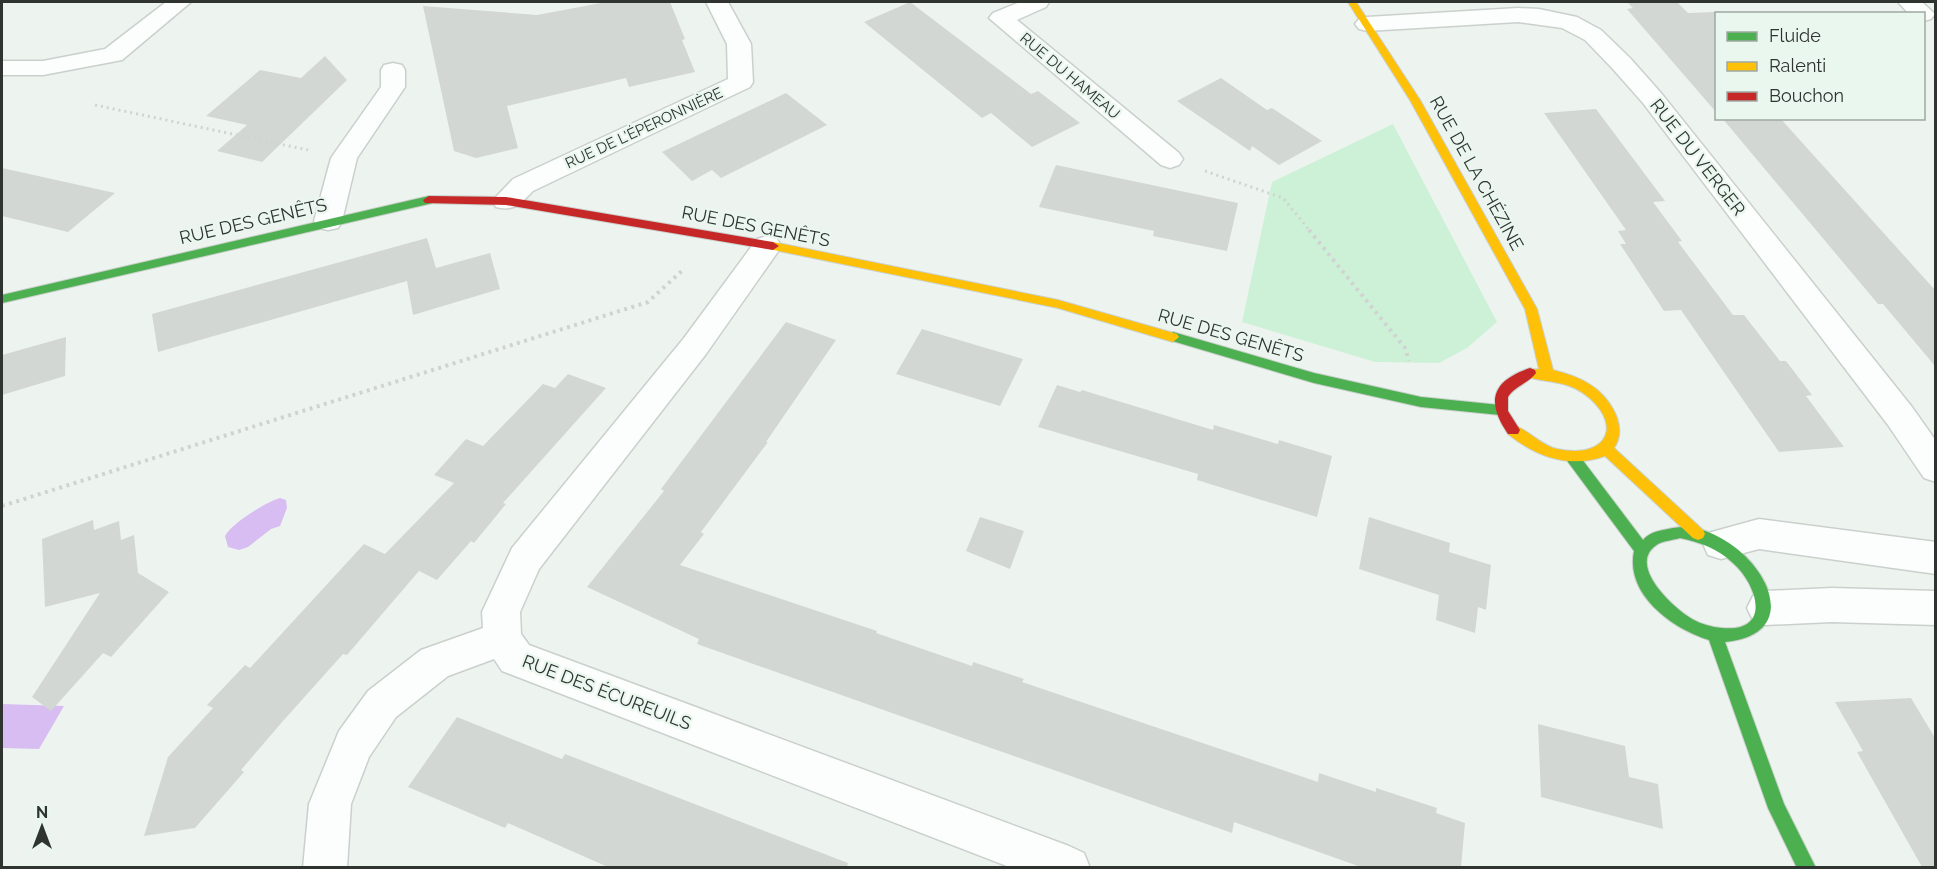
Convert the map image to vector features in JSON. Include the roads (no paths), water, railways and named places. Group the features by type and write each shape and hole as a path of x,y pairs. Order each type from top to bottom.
{"street":[{"path":"2,68 43,68 113,55 180,2"},
{"name":"RUE DE L'ÉPERONNIÈRE","path":"506,201 523,185 741,82 739,44 717,2"},
{"name":"RUE DU HAMEAU","path":"1038,2 1001,18 1170,159"},
{"name":"RUE DE LA CHÉZINE","path":"1352,2 1421,109 1531,309 1547,373"},
{"path":"1909,2 1921,12"},
{"name":"RUE DU VERGER","path":"1367,24 1518,15 1569,22 1593,34 1652,98 1893,406 1935,468"},
{"path":"328,221 344,158 393,87 393,70"},
{"name":"RUE DES GENÊTS","path":"2,299 423,200 506,201 718,236 933,277 1058,304 1314,378 1421,402 1500,410"},
{"path":"326,867 330,804 353,745 382,704 435,663 502,639 501,612 525,559 688,355 767,246"},
{"path":"1530,373 1547,373 1583,386 1597,396 1608,410 1613,424 1613,437 1597,454 1573,458 1554,455 1535,448 1518,436 1507,424 1500,410 1500,396 1505,386 1510,381 1530,373"},
{"path":"1605,448 1709,539 1740,557 1755,574 1764,591 1766,608 1761,622 1750,631 1733,635 1715,635 1692,628 1671,616 1654,600 1643,582 1638,565 1642,550 1650,540 1663,534 1680,532 1709,539 1759,534 1935,558"},
{"path":"1573,458 1642,550"},
{"path":"1766,608 1832,605 1935,608"},
{"path":"1715,635 1777,808 1808,867"},
{"name":"RUE DES ÉCUREUILS","path":"502,639 516,658 1069,867"}]}
